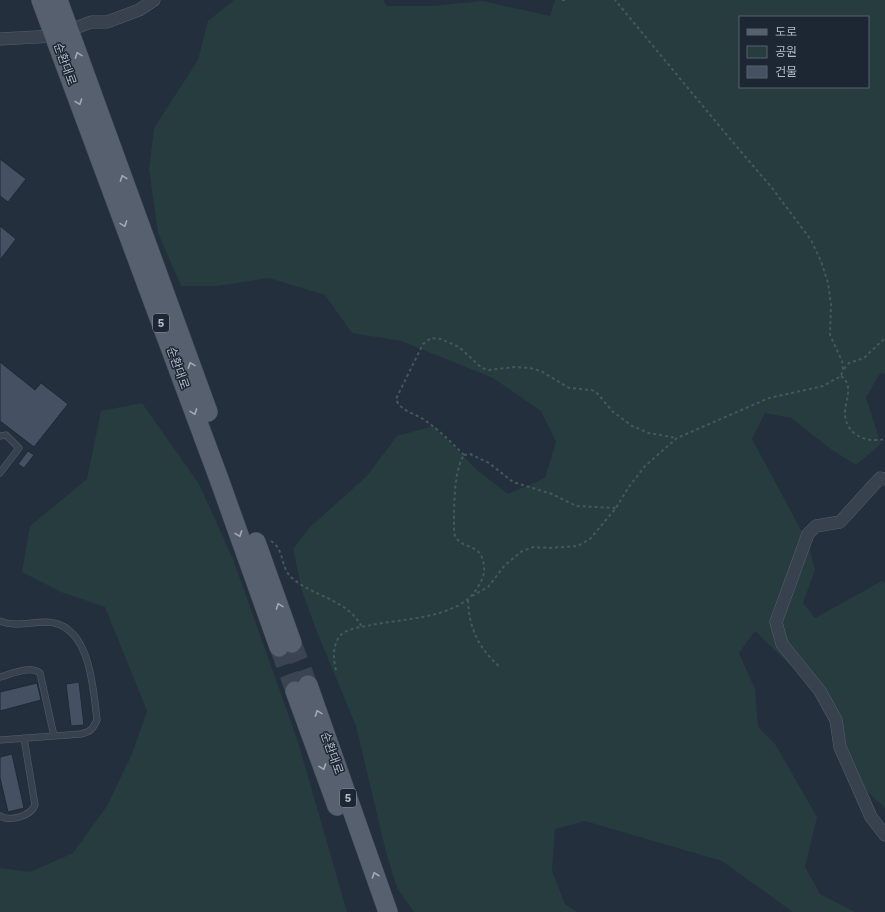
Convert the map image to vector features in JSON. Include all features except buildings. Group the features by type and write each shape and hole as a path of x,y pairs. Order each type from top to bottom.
{"main road":[{"name":"순환대로","path":"41,0 62,34 219,479 286,645"},
{"name":"순환대로","path":"58,0 62,34"},
{"name":"순환대로","path":"374,912 301,688 388,912"}],"street":[{"path":"0,39 62,34 91,22 107,22 122,17 139,10 154,0"},
{"path":"885,479 880,478 840,522 816,526 808,534 776,622 782,644 820,691 836,720 840,747 871,817 885,835"}],"lane":[{"path":"0,436 6,435 19,448 0,473"},
{"path":"0,621 16,623 48,622 59,625 77,638 92,674 97,720 94,727 89,732 0,740"},
{"path":"0,677 29,669 40,673 54,736"},
{"path":"0,816 7,818 28,814 33,811 35,805 24,738"}],"path":[{"path":"615,0 772,188 811,240 828,283 830,335 843,369"},
{"path":"464,455 422,418 402,408 396,399 423,344 431,338 441,339 459,347 482,368 489,370 514,367 530,368 541,371 569,388 592,390 598,394 612,411 632,426 649,433 677,438"},
{"path":"472,596 488,587 505,565 522,551 534,547 566,548 584,544 595,535 616,508 634,479 645,466 677,438 769,398 823,386 841,376 843,369 849,363 864,358 885,338"},
{"path":"841,376 846,380 847,384 848,390 845,415 852,432 863,440 885,439"},
{"path":"336,670 334,655 338,639 348,631 362,627 434,615 468,600 481,581 484,569 482,557 477,549 461,544 456,539 454,533 457,479 460,460 464,455 470,454 489,463 514,482 552,494 576,506 616,508"},
{"path":"269,540 279,549 283,565 292,578 347,608 355,615 362,627"},
{"path":"468,600 468,613 476,638 486,654 500,668"}],"green space":[{"path":"234,0 383,0 387,6 433,6 482,1 550,16 555,0 885,0 885,374 880,373 866,398 881,444 856,465 832,450 791,418 765,413 752,439 808,543 815,570 803,603 815,618 882,581 885,583 885,808 860,785 831,715 803,677 755,631 739,653 755,689 758,727 775,744 817,817 805,867 820,894 855,912 793,912 722,861 585,821 555,829 552,871 565,904 577,912 414,912 397,888 386,852 356,726 317,632 302,591 293,549 309,528 367,476 397,436 433,426 477,470 508,494 545,478 556,442 541,411 493,378 401,341 352,333 325,295 269,278 217,286 181,286 158,233 149,169 154,128 198,60 208,21"},
{"path":"142,403 199,484 233,559 298,742 347,912 0,912 0,868 30,872 73,853 107,806 132,754 147,711 105,607 61,592 22,572 30,526 87,479 101,411"}],"tunnel":[{"path":"292,643 308,685"},
{"path":"279,647 295,691"}]}
